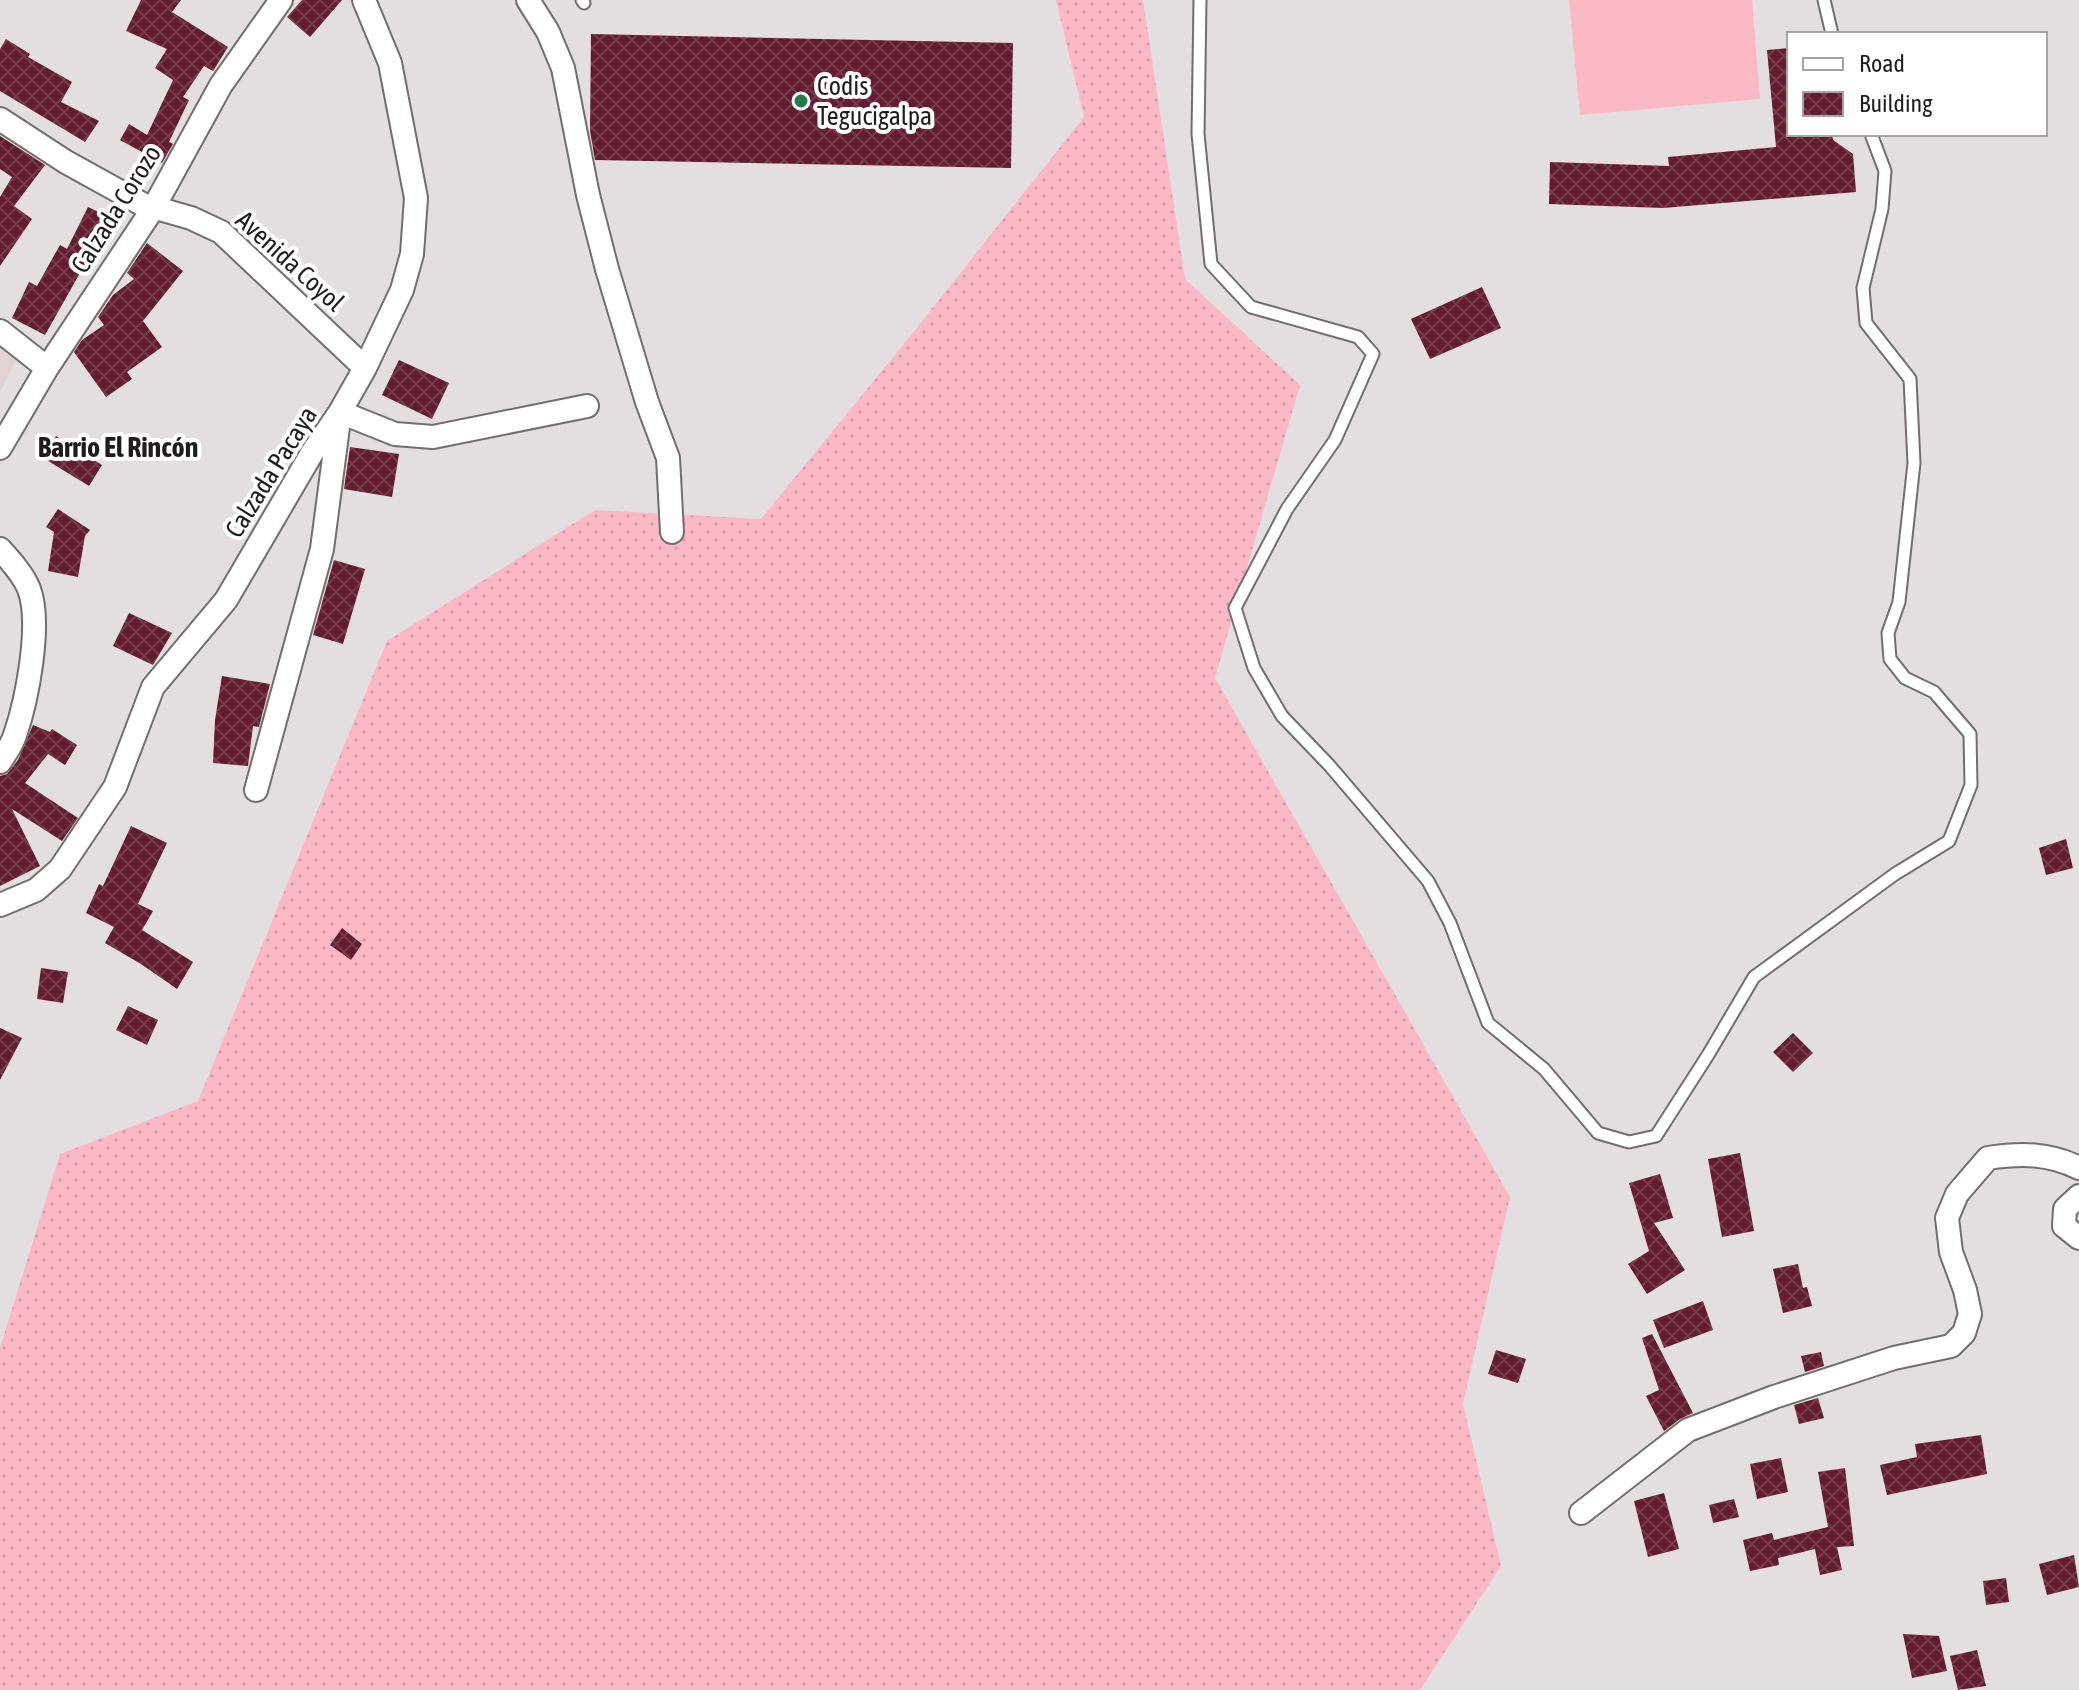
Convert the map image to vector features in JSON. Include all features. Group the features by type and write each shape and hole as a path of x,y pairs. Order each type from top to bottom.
{"street":[{"name":"Calzada Corozo","path":"0,448 47,368 154,207 221,85 281,0"},
{"name":"Calzada Pacaya","path":"0,905 36,890 60,869 115,787 153,687 226,600 365,368 402,290 412,254 416,198 390,63 364,0"},
{"path":"528,0 548,32 563,68 588,195 607,269 647,402 668,458 672,532"},
{"name":"Avenida Coyol","path":"0,119 66,162 142,204 191,218 221,232 365,368"},
{"path":"0,331 47,368"},
{"path":"256,790 322,549 340,412 395,434 433,437 587,406"},
{"path":"0,549 29,589 34,624 27,681 14,737 0,762"},
{"path":"1581,1513 1688,1430 1880,1362 1951,1346 1964,1333 1970,1314 1951,1252 1947,1218 1957,1194 1988,1158 2017,1154 2057,1157 2079,1168"},
{"path":"2079,1196 2065,1209 2064,1226 2079,1238"}],"lane":[{"path":"1200,0 1198,134 1211,264 1251,307 1358,337 1373,354 1335,440 1287,509 1235,608 1254,668 1282,716 1329,765 1428,881 1450,923 1488,1023 1544,1069 1598,1133 1629,1142 1656,1136 1754,977 1895,874 1949,841 1971,785 1970,734 1934,692 1905,678 1890,659 1888,633 1899,602 1914,463 1910,379 1866,323 1863,288 1882,209 1885,171 1872,136"},
{"path":"1824,0 1832,32"}],"shaded area":[{"path":"1056,0 1143,0 1185,279 1300,385 1215,678 1510,1197 1463,1404 1501,1566 1420,1690 0,1690 0,1348 60,1154 198,1101 387,641 595,510 761,519 1084,117"},
{"path":"1569,0 1752,0 1760,99 1580,115"},
{"path":"0,344 18,355 0,392"}],"building":[{"path":"141,0 181,0 172,12 228,47 213,71 204,66 183,97 189,100 169,142 173,144 162,163 120,140 129,124 147,135 173,80 155,68 167,49 126,31"},
{"path":"302,0 342,0 310,37 287,17"},
{"name":"Codis Tegucigalpa","path":"591,34 1013,43 1011,168 595,160 590,131"},
{"path":"6,39 30,54 28,57 72,82 61,102 99,121 85,142 0,91 0,49"},
{"path":"1787,48 1787,136 1832,136 1833,140 1853,154 1856,192 1663,208 1549,204 1550,162 1669,166 1668,157 1776,147 1767,50"},
{"path":"0,136 45,165 14,206 32,219 0,266 0,197 12,177 0,169"},
{"path":"88,207 111,218 45,335 12,318 29,282 37,286 60,245 67,249"},
{"path":"147,243 183,271 143,321 162,347 127,372 132,379 106,397 74,352 82,340 104,325 98,317 113,295 134,279 127,273"},
{"path":"1482,287 1501,328 1430,359 1411,319"},
{"path":"399,360 449,383 432,419 382,395"},
{"path":"56,436 102,465 89,486 45,459"},
{"path":"350,447 399,454 392,497 344,489"},
{"path":"58,509 90,530 85,536 78,577 48,571 54,532 46,527"},
{"path":"334,560 365,569 343,644 313,635"},
{"path":"129,613 172,633 153,665 113,646"},
{"path":"222,676 270,684 259,727 253,726 248,766 213,763 215,720"},
{"path":"33,725 50,732 52,729 77,745 65,765 48,754 25,783 78,818 62,841 12,809 40,866 0,886 0,776 7,774 18,760"},
{"path":"131,826 167,843 138,904 153,911 142,930 193,962 177,989 105,943 114,927 86,913 99,884 103,886"},
{"path":"2066,839 2073,868 2046,875 2039,848"},
{"path":"342,928 362,944 351,960 330,945"},
{"path":"41,968 68,972 63,1003 37,999"},
{"path":"128,1006 158,1020 147,1045 116,1030"},
{"path":"0,1028 22,1038 0,1080"},
{"path":"1793,1033 1813,1053 1793,1072 1773,1052"},
{"path":"1740,1153 1754,1231 1722,1237 1708,1159"},
{"path":"1660,1174 1673,1218 1654,1223 1685,1270 1647,1294 1628,1264 1649,1251 1629,1183"},
{"path":"1798,1264 1803,1288 1807,1287 1812,1306 1783,1313 1773,1269"},
{"path":"1703,1301 1713,1330 1664,1348 1653,1320"},
{"path":"1652,1334 1693,1413 1664,1431 1646,1396 1659,1390 1642,1338"},
{"path":"1496,1350 1526,1359 1518,1383 1488,1374"},
{"path":"1821,1352 1824,1366 1805,1372 1801,1356"},
{"path":"1818,1398 1824,1418 1799,1424 1794,1405"},
{"path":"1981,1435 1987,1474 1887,1495 1880,1465 1917,1457 1915,1444"},
{"path":"1781,1458 1788,1492 1757,1499 1750,1464"},
{"path":"1845,1468 1854,1546 1837,1547 1842,1570 1820,1575 1815,1549 1778,1558 1779,1565 1750,1571 1743,1540 1772,1533 1774,1540 1828,1527 1818,1472"},
{"path":"1664,1493 1679,1549 1648,1557 1634,1501"},
{"path":"1734,1499 1739,1517 1713,1523 1709,1505"},
{"path":"2074,1555 2079,1587 2047,1595 2039,1564"},
{"path":"2006,1578 2009,1602 1986,1605 1983,1581"},
{"path":"1903,1634 1939,1636 1947,1671 1912,1678"},
{"path":"1977,1650 1986,1686 1958,1690 1950,1656"}],"place":[{"name":"Codis Tegucigalpa","path":"801,101"}],"district":[{"name":"Barrio El Rincón","path":"118,447"}]}
